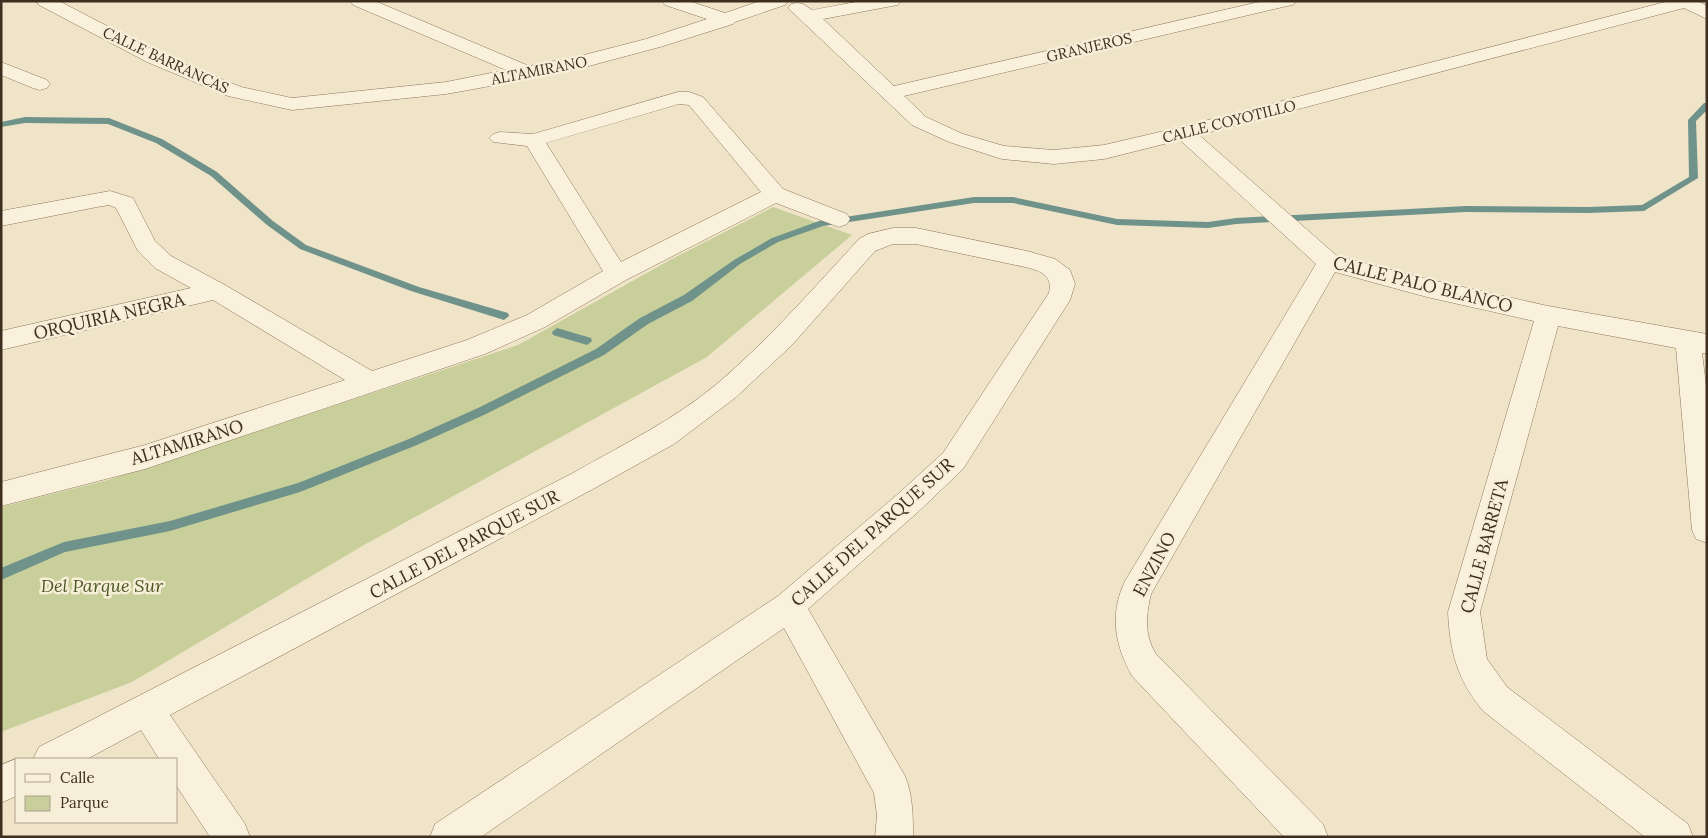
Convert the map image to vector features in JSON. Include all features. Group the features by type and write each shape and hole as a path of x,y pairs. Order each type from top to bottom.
{"street":[{"name":"CALLE BARRANCAS","path":"45,1 154,58 235,92 293,104"},
{"path":"359,1 529,73"},
{"path":"671,1 727,20"},
{"name":"ALTAMIRANO","path":"293,104 446,88 529,73 585,61 653,43 727,20 779,1"},
{"name":"CALLE COYOTILLO","path":"786,1 809,16 919,120 942,133 1002,152 1027,156 1054,157 1104,152 1184,133 1686,2"},
{"name":"GRANJEROS","path":"890,93 1287,1"},
{"path":"809,16 886,2"},
{"path":"1686,2 1707,14"},
{"path":"1,68 40,84"},
{"path":"500,138 534,140 678,98 689,98 696,101 775,194 839,219"},
{"name":"CALLE PALO BLANCO","path":"1184,133 1329,262 1427,288 1548,315 1698,342"},
{"path":"534,140 617,274"},
{"name":"ALTAMIRANO","path":"1,494 145,457 476,347 536,321 617,274 775,194"},
{"path":"1,219 97,200 118,200 125,203 146,245 163,262 216,291 371,383"},
{"name":"CALLE DEL PARQUE SUR","path":"53,758 583,481 664,436 726,391 783,338 866,245 876,240 894,236 916,236 1027,259 1047,265 1061,276 1063,284 1062,294 953,461 789,606 448,837"},
{"name":"ENZINO","path":"1310,837 1144,665 1131,638 1131,611 1136,591 1329,262"},
{"name":"ORQUIRIA NEGRA","path":"1,341 216,291"},
{"name":"CALLE BARRETA","path":"1548,315 1464,612 1465,644 1473,670 1481,683 1496,699 1675,837"},
{"path":"1698,342 1707,530"},
{"path":"789,606 892,789 895,816 894,837"},
{"path":"147,710 232,837"},
{"path":"1,785 15,778"}],"green space":[{"name":"Del Parque Sur","path":"773,207 852,235 707,357 364,545 132,682 1,732 1,507 108,480 518,345 670,260"}],"waterway":[{"path":"1,574 64,547 170,526 300,487 413,442 482,411 600,352 644,321 688,298 737,262 775,240 822,223 974,200 1013,200 1117,222 1208,225 1236,221 1466,209 1588,210 1644,208 1694,178 1692,120 1707,105"},
{"path":"1,125 25,120 109,121 159,141 214,174 270,223 303,247 415,289 504,316"},
{"path":"557,332 587,341"}]}
